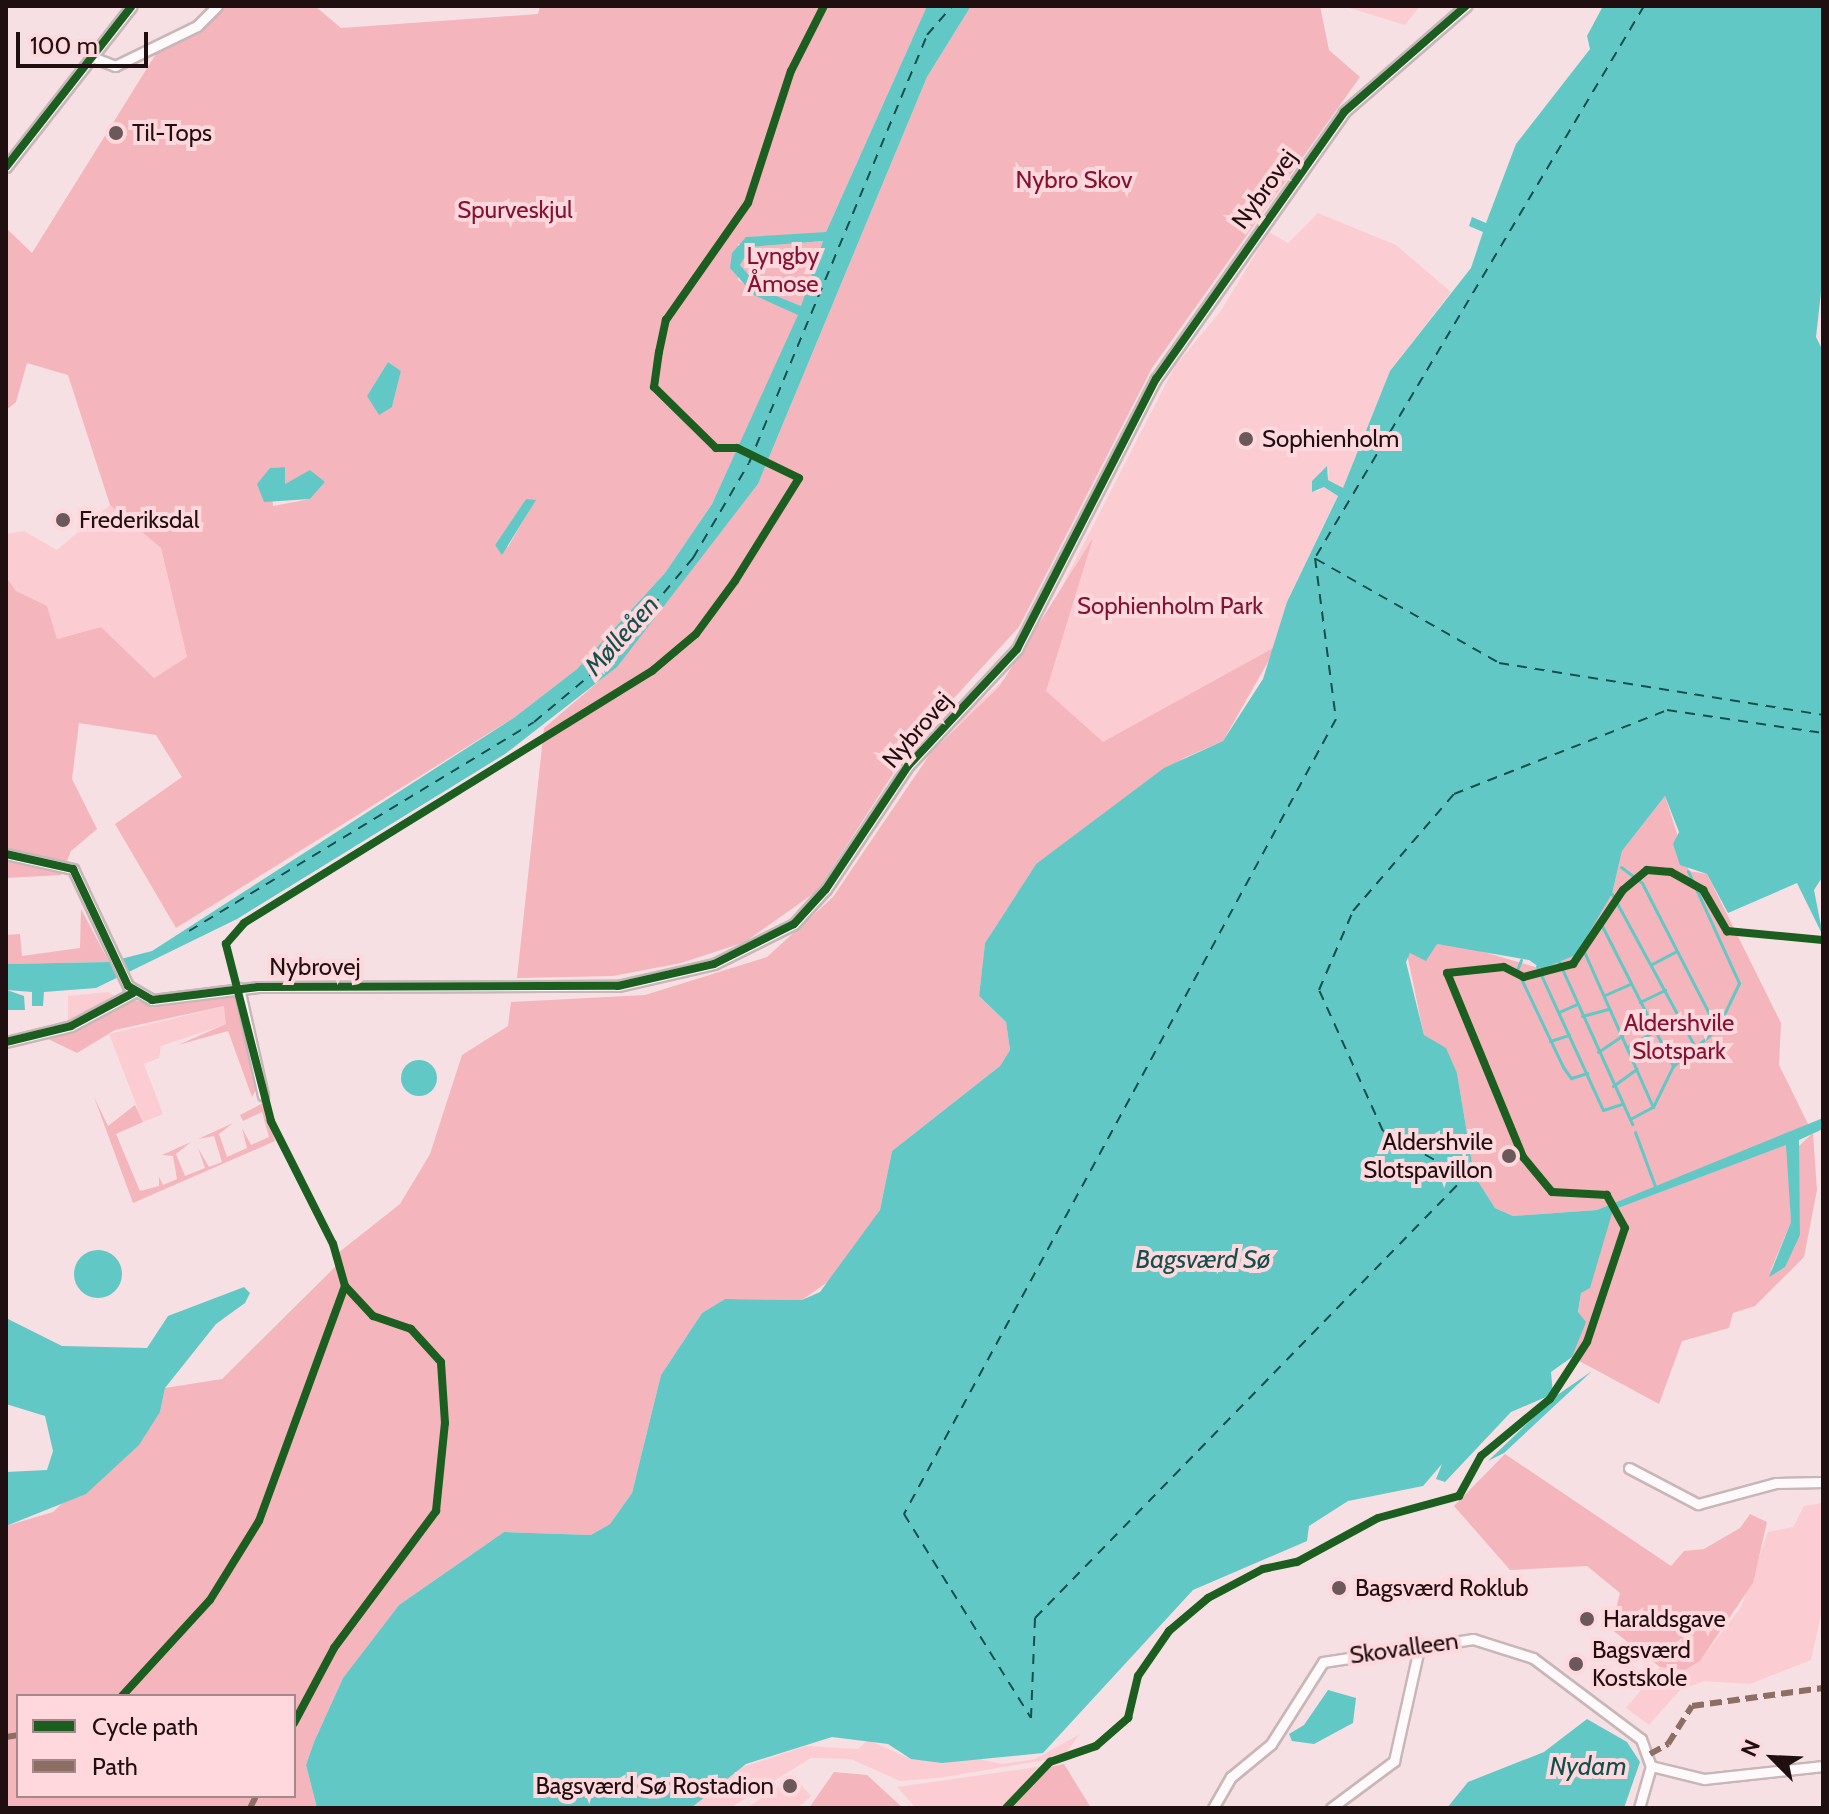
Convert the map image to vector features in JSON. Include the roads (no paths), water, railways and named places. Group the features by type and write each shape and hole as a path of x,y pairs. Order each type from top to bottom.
{"street":[{"path":"6,167 132,6"},
{"path":"92,57 115,66 197,26 217,6"},
{"name":"Nybrovej","path":"133,993 162,999 239,988 618,986 714,964 794,924 826,889 915,757 1017,649 1156,379 1344,112 1466,6"},
{"path":"6,854 73,869 133,993 71,1026 6,1042"},
{"path":"239,988 263,1095"},
{"path":"1629,1468 1698,1504 1776,1483 1823,1482"},
{"name":"Skovalleen","path":"1213,1808 1231,1777 1257,1756 1323,1662 1420,1644 1473,1639 1522,1652 1641,1739 1651,1766"},
{"path":"1331,1808 1394,1761 1420,1644"},
{"path":"1639,1808 1651,1766 1704,1779 1823,1766"}],"water":[{"name":"Mølleåen","path":"927,6 971,6 927,77 758,484 617,667 505,754 237,919 96,988 44,992 43,1006 32,1006 32,992 7,990 24,996 25,1010 6,1010 6,964 109,962 152,951 515,717 577,669 665,573 712,504 798,315 754,295 730,268 732,253 746,237 826,232","holes":["823,241 801,306 762,290 740,265 751,247"]},
{"name":"Bagsværd Sø","path":"1603,6 1823,6 1823,275 1816,337 1823,351 1823,876 1814,890 1823,936 1797,883 1728,913 1707,874 1680,865 1673,844 1679,832 1665,796 1622,851 1612,894 1576,955 1542,969 1529,960 1437,944 1426,961 1410,953 1406,962 1424,1035 1446,1048 1457,1073 1474,1175 1495,1208 1513,1216 1597,1210 1823,1118 1823,1129 1799,1140 1800,1235 1785,1267 1769,1277 1791,1222 1786,1145 1613,1210 1590,1288 1581,1293 1578,1312 1586,1322 1572,1357 1551,1372 1553,1394 1511,1412 1445,1482 1436,1479 1442,1464 1423,1486 1348,1501 1309,1526 1307,1541 1193,1590 1043,1753 942,1763 911,1759 888,1744 832,1737 746,1764 691,1808 317,1808 306,1765 314,1742 343,1678 399,1605 504,1532 591,1535 610,1524 632,1493 661,1375 702,1313 725,1299 802,1300 820,1292 880,1210 892,1151 1000,1066 1010,1050 1006,1022 979,996 985,943 1036,864 1164,768 1223,741 1263,679 1287,602 1338,496 1324,487 1312,492 1312,481 1327,466 1328,480 1343,488 1390,371 1471,268 1483,232 1469,226 1472,217 1486,223 1516,144 1590,49 1587,36"},
{"path":"388,362 401,371 392,407 379,415 367,396"},
{"path":"285,467 285,484 310,470 325,482 310,499 264,502 257,484 270,468"},
{"path":"526,499 536,500 502,555 495,545"},
{"path":"419,1060 432,1065 437,1078 432,1091 419,1096 406,1091 401,1078 406,1065"},
{"path":"98,1250 107,1251 115,1257 121,1265 121,1283 115,1291 107,1297 98,1298 89,1297 81,1291 75,1283 74,1274 75,1265 81,1257 89,1251"},
{"path":"244,1287 250,1293 245,1303 216,1324 165,1388 160,1412 139,1445 86,1494 6,1526 6,1472 47,1470 53,1451 45,1416 6,1404 6,1318 62,1346 147,1348 168,1316"},
{"path":"1592,1371 1504,1453 1488,1461 1556,1396"},
{"path":"1328,1690 1356,1698 1353,1723 1314,1744 1292,1741 1289,1734 1304,1725"},
{"name":"Nydam","path":"1587,1719 1627,1742 1640,1762 1624,1808 1447,1808 1468,1782 1544,1752"}],"waterway":[{"path":"1621,867 1642,883 1717,1029"},
{"path":"1630,1119 1653,1107 1673,1066 1717,1029 1739,983 1688,871"},
{"path":"1612,894 1695,1047"},
{"path":"1599,920 1673,1066"},
{"path":"1582,947 1653,1107"},
{"path":"1652,964 1676,951"},
{"path":"1521,960 1517,970 1563,1067 1571,1078 1587,1073"},
{"path":"1559,962 1632,1124"},
{"path":"1537,966 1603,1110 1622,1104"},
{"path":"1605,995 1630,984"},
{"path":"1640,1002 1665,990"},
{"path":"1559,1012 1577,1004"},
{"path":"1582,1016 1609,1009"},
{"path":"1627,1047 1679,1017"},
{"path":"1550,1041 1569,1035"},
{"path":"1598,1052 1622,1036"},
{"path":"1613,1086 1636,1069"},
{"path":"1635,1132 1655,1186"},
{"path":"1551,1395 1554,1398"}],"place":[{"name":"Til-Tops","path":"116,133"},
{"name":"Sophienholm","path":"1246,439"},
{"name":"Frederiksdal","path":"63,520"},
{"name":"Aldershvile Slotspavillon","path":"1509,1156"},
{"name":"Bagsværd Roklub","path":"1339,1588"},
{"name":"Haraldsgave","path":"1587,1619"},
{"name":"Bagsværd Kostskole","path":"1576,1664"},
{"name":"Bagsværd Sø Rostadion","path":"790,1786"}],"park label":[{"name":"Nybro Skov","path":"1074,180"},
{"name":"Spurveskjul","path":"515,210"},
{"name":"Lyngby Åmose","path":"783,270"},
{"name":"Sophienholm Park","path":"1170,606"},
{"name":"Aldershvile Slotspark","path":"1679,1037"}]}
